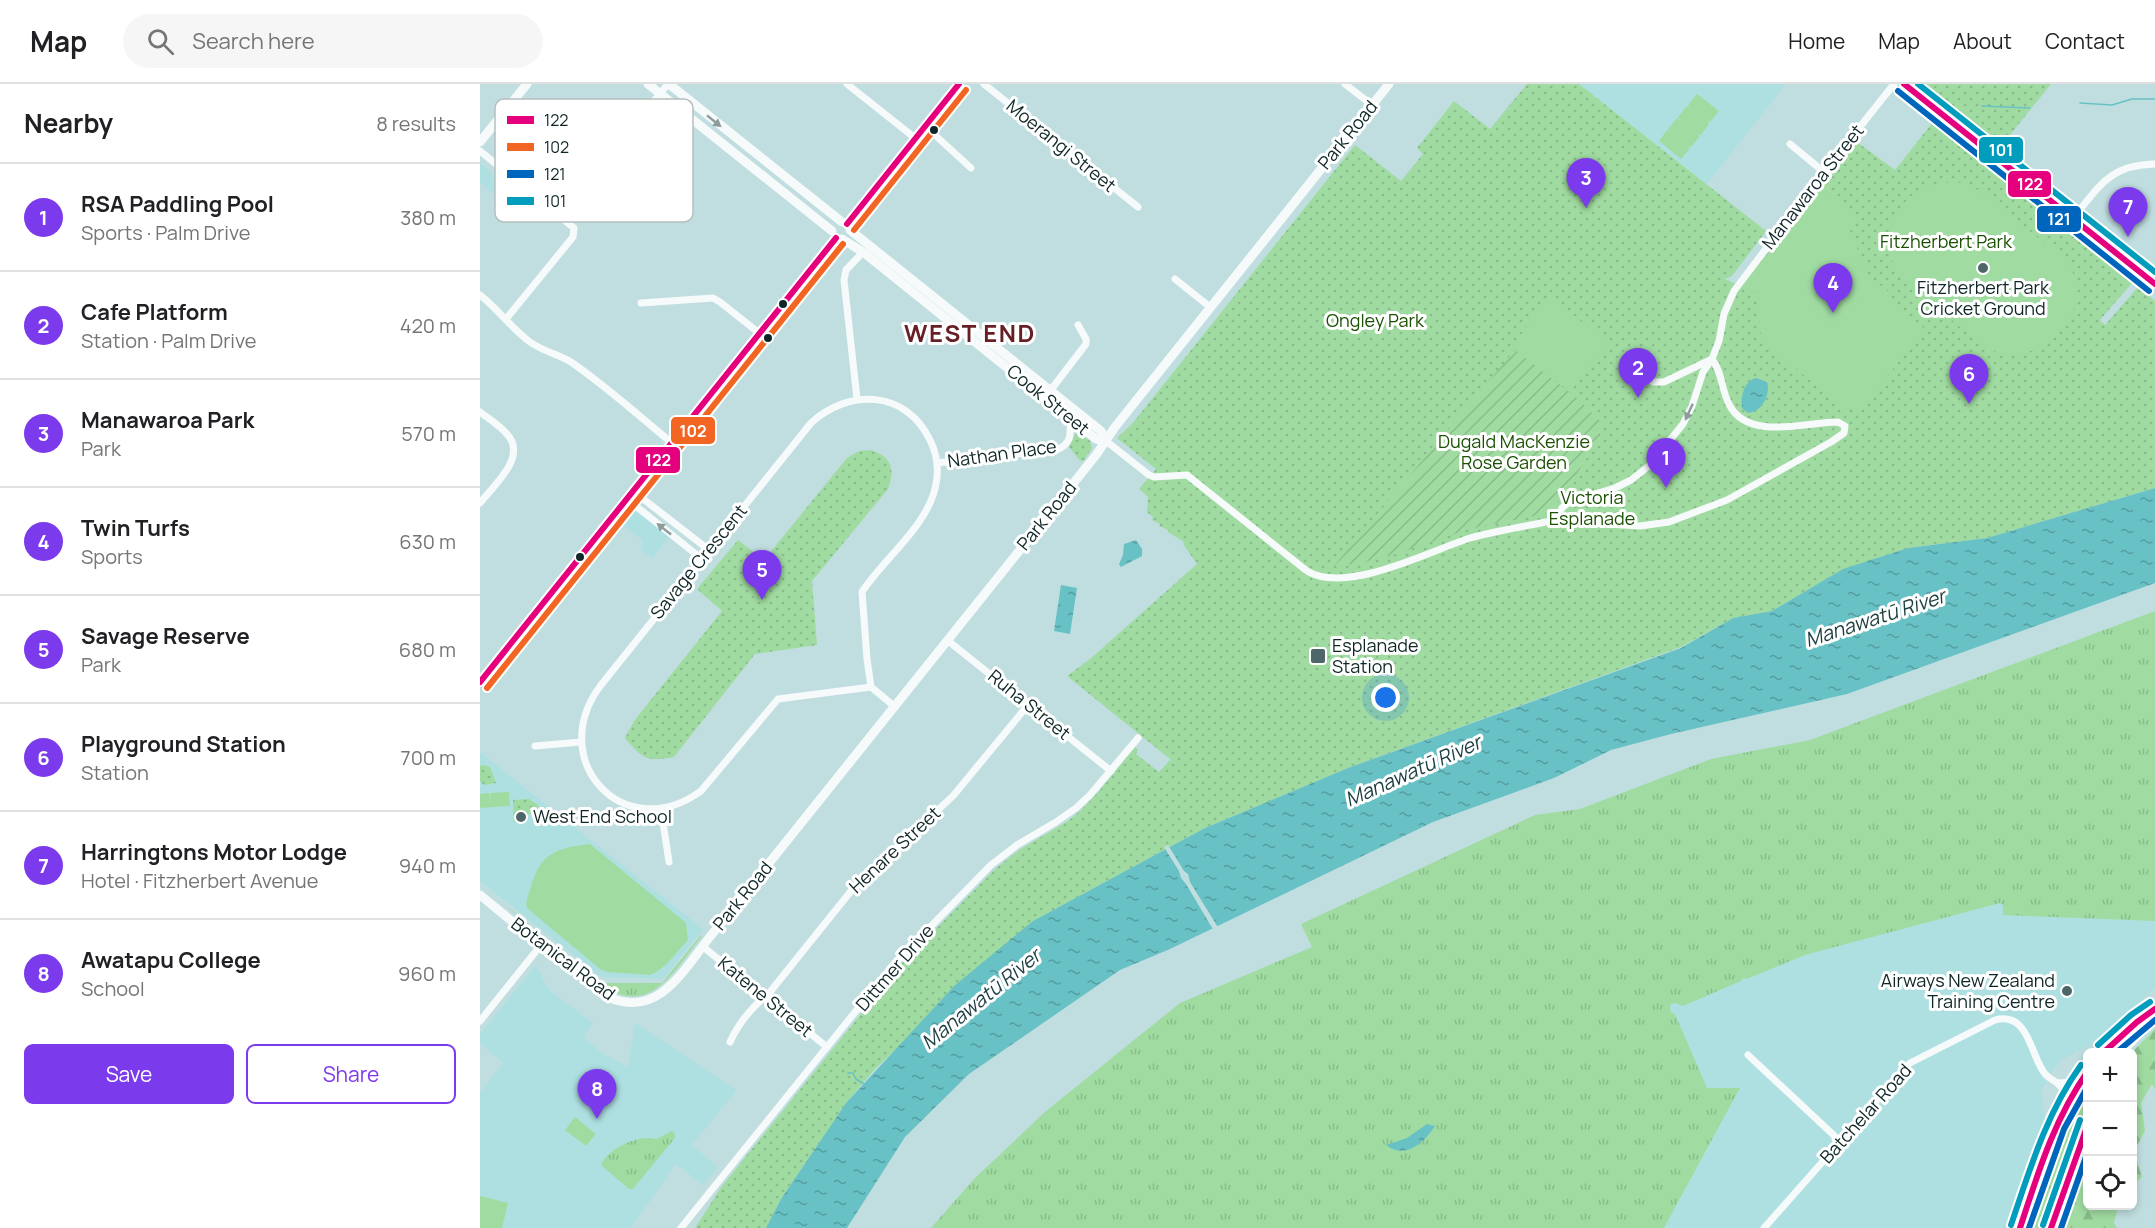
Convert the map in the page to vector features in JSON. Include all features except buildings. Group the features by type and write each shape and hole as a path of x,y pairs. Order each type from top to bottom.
{"main road":[{"path":"515,99 527,84"},
{"name":"Cook Street","path":"648,84 666,99"},
{"name":"Cook Street","path":"668,84 687,99"},
{"path":"836,236 848,235 846,225 958,84"},
{"name":"Park Road","path":"702,946 1389,84"},
{"path":"1904,84 2155,284"},
{"path":"1918,84 1922,99"},
{"name":"Cook Street","path":"693,104 846,225 870,254"},
{"name":"Cook Street","path":"693,121 836,236 870,254 1073,414 1101,431 1106,441"},
{"path":"480,142 495,123"},
{"path":"480,682 836,236 835,224 846,225"},
{"name":"Cook Street","path":"974,335 1050,391 1073,414"},
{"name":"Botanical Road","path":"480,895 605,995 629,1003 647,1002 662,993 702,946"},
{"path":"2109,1048 2137,1022 2155,1009"},
{"path":"2127,1048 2155,1017"},
{"path":"2020,1228 2047,1149 2059,1121 2083,1078"},
{"path":"2051,1228 2083,1136"}],"street":[{"path":"656,99 668,84"},
{"path":"847,84 915,138"},
{"name":"Moerangi Street","path":"984,84 1138,207"},
{"path":"1345,84 1372,105"},
{"name":"Manawaroa Street","path":"1556,521 1562,508 1570,501 1615,488 1631,480 1649,466 1683,424 1692,406 1703,372 1712,359 1719,341 1724,314 1734,291 1824,171 1894,84"},
{"path":"925,126 971,168"},
{"path":"1790,144 1824,171"},
{"path":"480,151 495,163"},
{"path":"2073,218 2105,179 2122,169 2155,164"},
{"path":"506,319 573,237 575,230 569,222"},
{"path":"857,399 844,280 846,270 870,254"},
{"path":"1175,279 1210,307"},
{"path":"480,295 497,308 510,326 537,347 571,362 672,443"},
{"path":"641,303 713,298 759,333"},
{"path":"1050,391 1086,344 1086,339 1078,325"},
{"path":"1106,441 1149,475 1154,477 1187,475 1307,571 1320,576 1351,576 1368,574 1473,537 1556,521 1640,526 1669,522 1741,492 1840,436 1845,429 1845,426 1838,422 1769,427 1749,423 1738,417 1727,400 1719,371 1712,359 1664,382 1653,381 1645,376"},
{"name":"Savage Crescent","path":"857,399 884,401 907,411 928,435 938,464 937,483 926,511 862,592 865,648 871,687 778,699 701,791 685,801 661,809 632,806 616,799 602,789 589,769 581,742 583,717 594,693 811,423 832,407 857,399"},
{"path":"480,412 507,434 513,444 514,453 512,463 480,503"},
{"name":"Nathan Place","path":"938,464 1059,449 1070,437 1069,422 1073,414"},
{"path":"630,495 709,550"},
{"path":"630,495 702,559"},
{"name":"Ruha Street","path":"947,640 1110,771"},
{"path":"871,687 894,706"},
{"name":"Henare Street","path":"730,1042 736,1028 770,992 855,886 953,796 1028,705"},
{"name":"Dittmer Drive","path":"681,1228 893,965 991,866 1017,845 1076,808 1138,738"},
{"path":"535,746 581,742"},
{"path":"661,809 669,862"},
{"path":"480,1021 541,945"},
{"name":"Katene Street","path":"702,946 827,1047"},
{"name":"Batchelar Road","path":"1764,1228 1910,1063 2000,1019 2008,1019 2020,1028 2033,1046 2045,1074 2058,1083"},
{"path":"1748,1055 1841,1142"},
{"path":"2059,1121 2063,1094 2058,1083 2072,1082 2083,1074"}],"shaded area":[{"path":"1579,84 1786,84 1707,184"},
{"path":"480,163 495,175 495,196 480,183"},
{"path":"633,505 670,537 652,558 642,551 642,540 619,522"},
{"name":"West End School","path":"480,752 703,929 663,979 601,977 480,881"},
{"path":"2000,903 2003,905 2003,915 2155,921 2155,988 2096,1042 2059,1061 2042,1090 2045,1120 2009,1228 1664,1228 1740,1089 1707,1088 1675,1015 1671,1014 1670,1005 1678,1004 1805,955"},
{"path":"536,965 545,984 552,992 593,1023 584,1037 602,1053 628,1067 635,1023 737,1090 692,1145 718,1167 703,1185 676,1164 631,1228 480,1228 480,1092 503,1063 480,1043 480,1034"}],"green space":[{"path":"1527,84 1579,84 1766,231 1732,276 1725,279 1741,286 1857,142 1895,170 1936,118 2132,283 2100,320 2105,325 2138,287 2155,301 2155,488 1987,538 1908,548 1844,569 1772,611 1733,618 1681,647 1348,768 1205,828 1033,921 875,1069 846,1103 781,1199 766,1228 695,1228 722,1186 903,962 995,869 1019,850 1068,821 1081,810 1135,747 1138,749 1136,754 1159,772 1170,760 1175,763 1067,676 1090,659 1197,564 1183,544 1184,542 1159,526 1160,524 1152,520 1153,517 1147,512 1148,497 1139,489 1156,469 1117,438 1132,424 1355,145 1401,181 1423,154 1417,148 1454,101 1490,129"},
{"path":"1916,84 2051,84 1997,151"},
{"path":"1697,94 1719,111 1710,122 1707,121 1709,124 1701,135 1697,133 1700,136 1691,147 1688,146 1690,148 1681,159 1659,141 1667,130 1671,132 1668,129 1677,118 1680,120 1678,117 1687,106 1690,108 1688,105"},
{"name":"Fitzherbert Park Cricket Ground","path":"1957,182 1975,188 1984,194 2063,258 2073,273 2077,290 2075,306 2067,322 2042,346 2026,352 2008,354 1989,348 1908,284 1896,268 1889,251 1889,234 1899,209 1920,191 1938,184"},
{"path":"1822,189 1860,219 1850,231 1868,275 1890,293 1887,298 1925,329 1862,408 1845,409 1761,340 1758,293 1741,286"},
{"path":"1549,297 1609,342 1570,392 1512,346"},
{"name":"Dugald MacKenzie Rose Garden","path":"1515,350 1577,398 1603,424 1595,445 1549,513 1469,529 1396,554 1360,563 1334,566"},
{"path":"1079,433 1090,441 1092,448 1084,460 1080,461 1069,447 1075,434"},
{"path":"871,450 884,456 890,465 890,482 888,489 812,581 817,645 755,654 674,757 651,759 641,755 625,738 634,721 722,611 697,589 738,540 764,560 847,458 859,451"},
{"path":"2155,611 2155,921 2003,915 2003,905 2000,903 1805,955 1747,979 1743,978 1741,981 1683,1006 1675,1003 1670,1005 1671,1013 1675,1014 1707,1088 1740,1088 1664,1228 931,1228 974,1179 1046,1111 1180,1003 1312,947 1301,924 1535,815 1580,809 1711,759 1810,740"},
{"path":"480,766 490,767 496,783 484,785 480,781"},
{"path":"509,792 510,806 480,808 480,794 489,793 491,803 490,793"},
{"path":"529,799 538,805 541,813 521,815 521,821 514,822 513,800"},
{"path":"590,844 686,923 688,940 666,964 650,975 607,972 600,969 526,905 538,868 544,860 561,850"},
{"path":"482,887 602,983 662,983 702,936 671,976 659,986 647,994 633,996 618,994 601,984"},
{"path":"2155,1029 2155,1089 2152,1084 2141,1103 2145,1131 2137,1146 2137,1048"},
{"path":"2083,1087 2083,1123 2048,1228 2027,1228 2068,1114"},
{"path":"575,1117 596,1134 586,1146 565,1130"},
{"path":"672,1131 675,1138 633,1189 629,1189 601,1165 610,1153 625,1144 641,1139 656,1139"},
{"path":"2083,1159 2083,1210 2117,1210 2114,1223 2117,1228 2059,1228"},
{"path":"2137,1161 2142,1177 2137,1181"},
{"path":"480,1196 508,1203 502,1228 480,1228"}],"water":[{"path":"1756,378 1767,382 1768,392 1761,406 1748,413 1742,408 1742,394 1748,382"},
{"name":"Manawatū River","path":"2155,488 2155,583 1847,694 1611,750 1554,778 1433,822 1170,949 1120,970 969,1074 905,1137 847,1228 766,1228 781,1199 846,1103 954,986 1033,921 1205,828 1348,768 1681,648 1733,618 1772,611 1843,569 1908,548 1987,538"},
{"path":"1136,540 1142,549 1142,556 1121,567 1119,564 1124,544"},
{"path":"1061,585 1077,588 1070,634 1054,631"},
{"path":"1427,1124 1435,1126 1420,1143 1413,1147 1400,1151 1386,1145 1407,1138"}],"pier":[{"path":"1168,845 1188,874 1190,882 1219,929 1214,931 1181,878 1164,847"}],"waterway":[{"path":"2080,103 2112,105 2132,99 2155,99"},
{"path":"1982,106 2030,108"},
{"path":"848,1073 853,1073 856,1079 864,1084"}],"transit line":[{"name":"122","path":"847,224 959,84"},
{"name":"122","path":"1904,84 2155,284"},
{"name":"101","path":"1918,84 2155,272"},
{"name":"102","path":"854,230 966,90"},
{"name":"121","path":"1898,91 2149,291"},
{"name":"122","path":"480,682 836,238"},
{"name":"102","path":"487,688 843,244"},
{"name":"101","path":"2098,1045 2131,1015 2150,1002"},
{"name":"122","path":"2108,1048 2155,1009"},
{"name":"121","path":"2122,1048 2155,1020"},
{"name":"101","path":"2011,1225 2048,1122 2081,1065"},
{"name":"122","path":"2020,1228 2056,1127 2083,1078"},
{"name":"121","path":"2029,1228 2064,1129 2083,1095"},
{"name":"101","path":"2043,1225 2080,1120"},
{"name":"122","path":"2051,1228 2083,1138"},
{"name":"121","path":"2061,1228 2086,1156"}],"place":[{"name":"Manawaroa Park","path":"1586,208"},
{"name":"Harringtons Motor Lodge","path":"2128,237"},
{"name":"Fitzherbert Park Cricket Ground","path":"1983,268"},
{"name":"Twin Turfs","path":"1833,313"},
{"name":"Cafe Platform","path":"1638,398"},
{"name":"Playground Station","path":"1969,404"},
{"name":"RSA Paddling Pool","path":"1666,488"},
{"name":"Savage Reserve","path":"762,600"},
{"name":"Esplanade Station","path":"1318,656"},
{"name":"West End School","path":"521,817"},
{"name":"Airways New Zealand Training Centre","path":"2067,991"},
{"name":"Awatapu College","path":"597,1119"}],"district":[{"name":"WEST END","path":"970,334"}],"park label":[{"name":"Fitzherbert Park","path":"1946,242"},
{"name":"Ongley Park","path":"1375,321"},
{"name":"Victoria Esplanade","path":"1592,508"}]}
